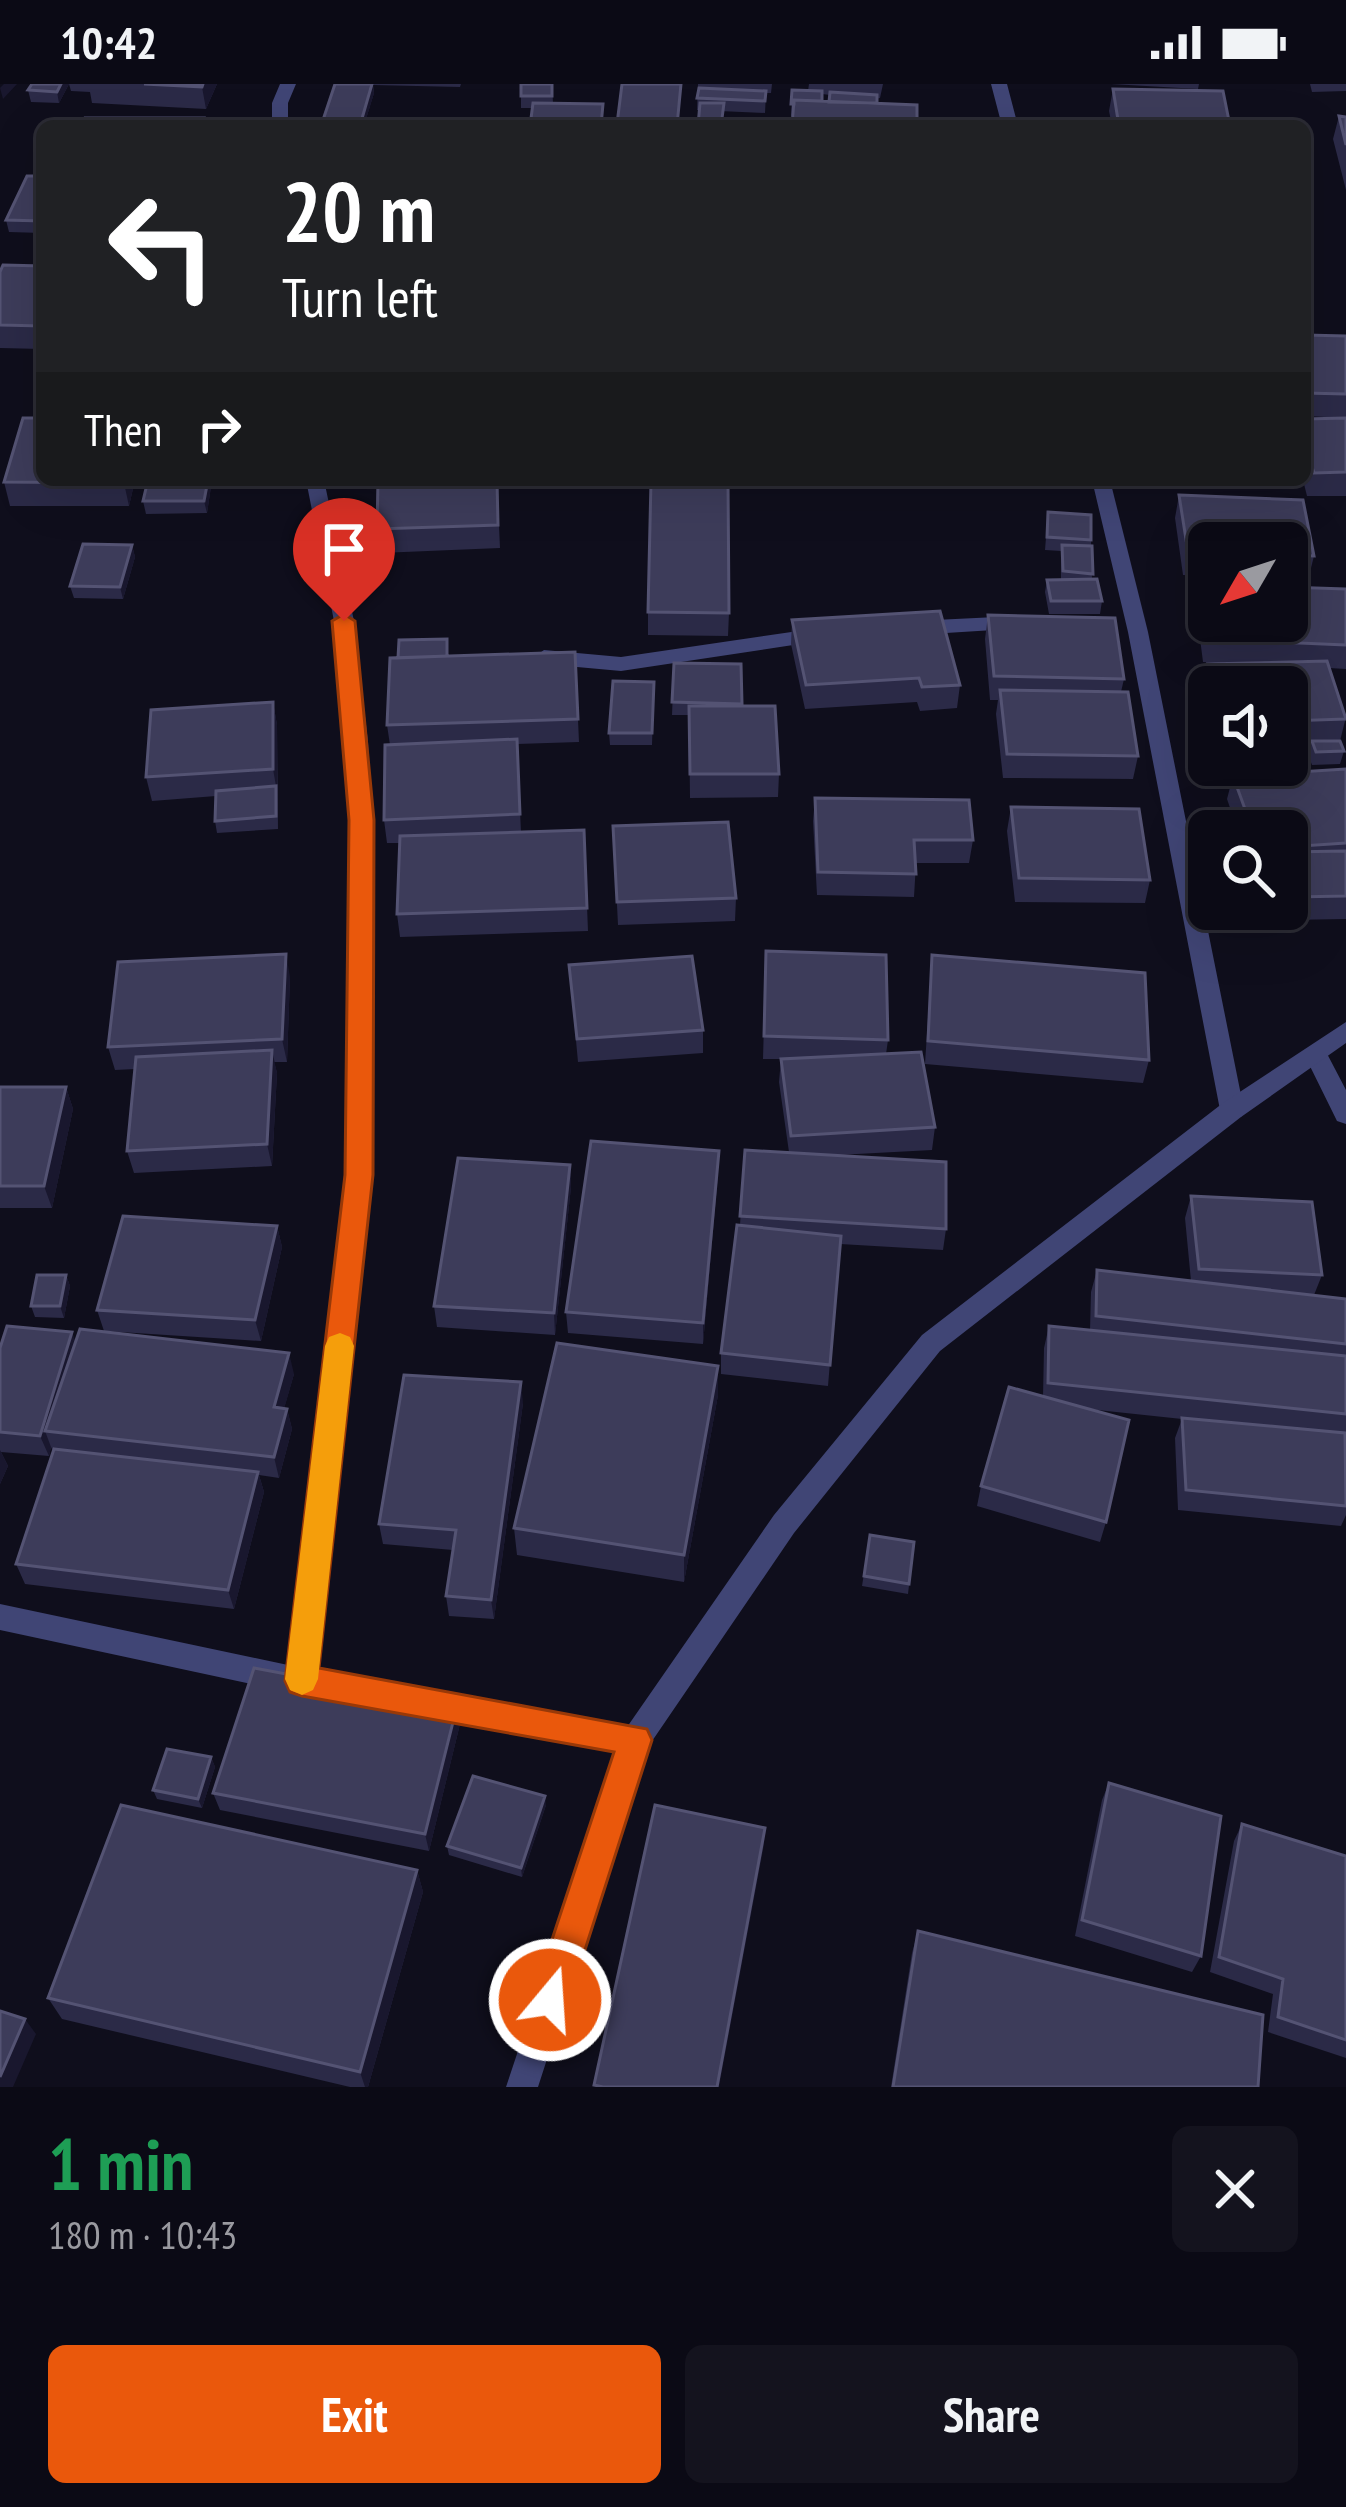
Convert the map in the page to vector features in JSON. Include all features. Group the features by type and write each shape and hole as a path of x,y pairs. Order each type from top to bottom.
{"street":[{"path":"280,120 280,103 288,84"},
{"path":"999,84 1008,120"},
{"path":"0,1617 313,1683 359,1151 361,820 344,621 316,486"},
{"path":"1102,486 1127,630 1232,1110"},
{"path":"882,630 1048,621"},
{"path":"528,656 621,664 835,632"},
{"path":"522,2087 635,1740 784,1524 931,1343 1232,1110 1346,1031"},
{"path":"1315,1052 1346,1114"},
{"path":"390,1696 635,1740"}],"building":[{"path":"32,84 61,84 57,92 28,90"},
{"path":"335,84 372,84 362,120 323,120"},
{"path":"521,84 552,84 552,96 521,96"},
{"path":"622,84 681,84 678,120 618,120"},
{"path":"699,88 766,91 765,101 697,98"},
{"path":"1113,89 1223,91 1229,120 1118,120"},
{"path":"792,90 822,91 822,101 794,100 791,104"},
{"path":"830,92 877,95 877,103 829,102"},
{"path":"794,100 917,105 917,120 792,120"},
{"path":"533,103 603,104 602,120 531,120"},
{"path":"700,103 724,103 722,120 699,120"},
{"path":"1339,116 1346,117 1346,145"},
{"path":"85,118 204,118 204,120"},
{"path":"27,176 36,176 36,221 6,220"},
{"path":"3,265 36,266 36,326 0,325"},
{"path":"1311,335 1346,336 1346,394 1311,393"},
{"path":"23,418 36,418 36,482 4,482"},
{"path":"1346,418 1346,472 1314,473 1311,419"},
{"path":"147,486 207,486 204,501 143,501"},
{"path":"378,486 497,486 498,525 377,529"},
{"path":"651,486 728,486 729,613 648,612"},
{"path":"1179,495 1303,500 1307,522 1188,522 1188,552"},
{"path":"1048,512 1091,515 1091,540 1047,537"},
{"path":"1308,525 1314,556 1308,556"},
{"path":"83,544 132,545 120,587 70,586"},
{"path":"1062,545 1092,546 1093,574 1063,571"},
{"path":"1097,579 1102,601 1051,601 1047,580"},
{"path":"1308,588 1346,589 1346,645 1277,642 1308,642"},
{"path":"940,611 960,685 922,687 919,678 806,685 792,620"},
{"path":"988,615 1115,618 1124,679 994,676"},
{"path":"447,639 447,656 398,658 399,640"},
{"path":"575,652 578,719 387,725 390,658"},
{"path":"1327,661 1346,719 1308,720 1308,666 1208,664"},
{"path":"674,663 741,664 742,704 672,702"},
{"path":"613,681 654,682 652,733 609,733"},
{"path":"1000,690 1128,692 1138,756 1007,754"},
{"path":"273,702 273,769 146,777 151,710"},
{"path":"689,706 775,706 779,774 690,774"},
{"path":"517,739 520,814 384,820 385,745"},
{"path":"1312,741 1340,741 1344,751 1316,752"},
{"path":"1346,769 1346,843 1308,846 1308,810 1245,810 1237,786 1308,786 1308,771"},
{"path":"276,786 276,816 215,821 216,791"},
{"path":"815,798 969,800 973,840 914,840 916,874 818,872"},
{"path":"1011,807 1139,809 1150,880 1019,878"},
{"path":"728,822 736,898 617,902 613,826"},
{"path":"584,830 587,908 397,914 400,836"},
{"path":"1346,851 1346,896 1308,897 1308,852"},
{"path":"766,951 886,955 888,1040 764,1036"},
{"path":"286,954 282,1039 108,1047 118,962"},
{"path":"932,955 1145,973 1149,1060 928,1041"},
{"path":"692,956 703,1030 577,1039 569,965"},
{"path":"272,1050 267,1144 127,1151 136,1057"},
{"path":"921,1052 935,1127 791,1136 781,1059"},
{"path":"0,1087 66,1087 44,1186 0,1186"},
{"path":"591,1141 719,1151 703,1323 566,1312"},
{"path":"745,1150 946,1162 946,1229 740,1216"},
{"path":"458,1158 570,1165 554,1313 434,1306"},
{"path":"1191,1196 1312,1202 1322,1275 1199,1269"},
{"path":"123,1216 277,1226 255,1320 97,1310"},
{"path":"737,1225 841,1236 830,1365 721,1353"},
{"path":"1097,1270 1346,1299 1346,1344 1096,1316"},
{"path":"37,1275 66,1275 60,1306 31,1306"},
{"path":"7,1326 72,1332 40,1436 0,1432 0,1348"},
{"path":"1049,1326 1346,1356 1346,1414 1048,1383"},
{"path":"80,1329 289,1353 274,1407 287,1409 274,1457 45,1431"},
{"path":"557,1343 718,1366 684,1555 514,1528"},
{"path":"404,1375 521,1382 491,1600 446,1596 456,1530 379,1524"},
{"path":"1009,1387 1129,1420 1106,1522 981,1486"},
{"path":"1182,1418 1345,1433 1346,1506 1186,1490"},
{"path":"54,1449 258,1472 228,1590 16,1564"},
{"path":"870,1535 914,1542 909,1584 864,1576"},
{"path":"254,1668 457,1706 425,1834 213,1793"},
{"path":"167,1749 211,1757 198,1799 153,1790"},
{"path":"473,1776 545,1796 521,1868 447,1846"},
{"path":"1109,1783 1221,1816 1201,1956 1082,1920"},
{"path":"121,1805 417,1870 360,2072 48,1998"},
{"path":"655,1805 765,1828 717,2087 594,2085"},
{"path":"1242,1824 1346,1856 1346,2040 1278,2017 1283,1979 1219,1957"},
{"path":"918,1931 1263,2015 1258,2087 893,2087"},
{"path":"0,2011 25,2019 0,2077"}],"slow traffic":[{"path":"302,1679 340,1346"}],"route":[{"path":"344,621 361,820 359,1175 302,1681 635,1740 550,2000"}]}
